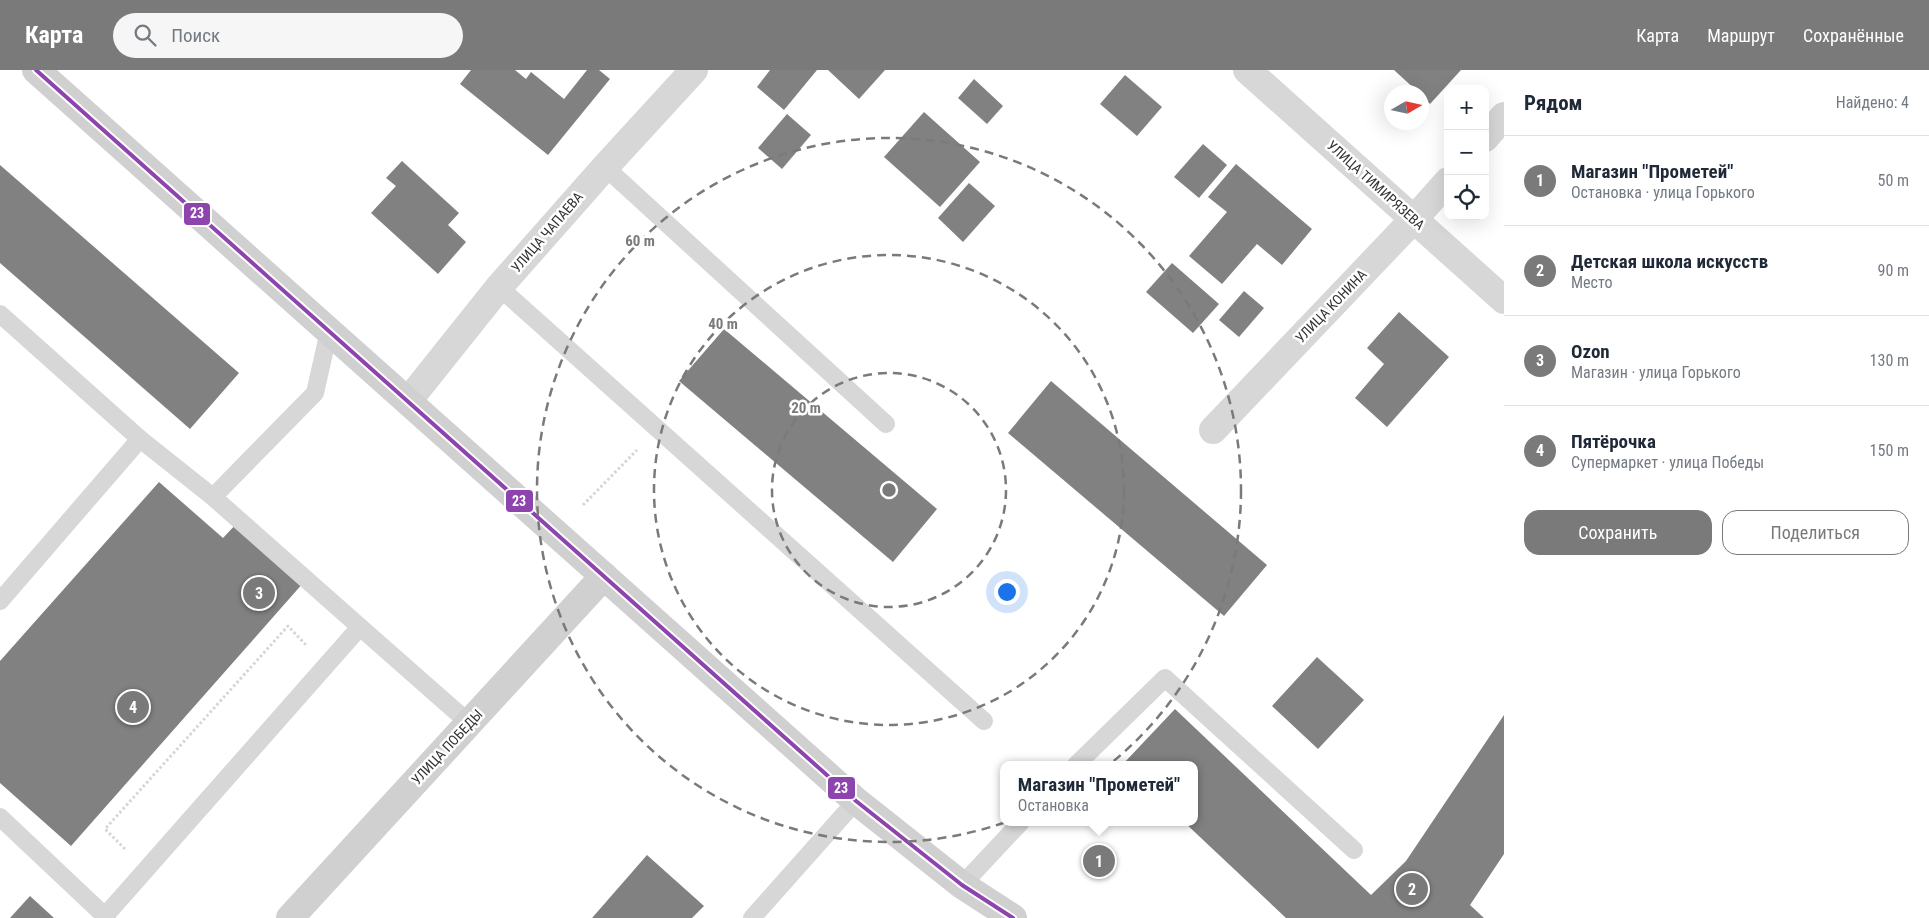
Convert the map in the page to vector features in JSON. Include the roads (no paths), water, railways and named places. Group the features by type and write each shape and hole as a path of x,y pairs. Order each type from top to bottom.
{"street":[{"path":"36,70 856,801 962,885 1013,918"},
{"name":"УЛИЦА ЧАПАЕВА","path":"408,401 499,287 604,167 694,70"},
{"name":"УЛИЦА ТИМИРЯЗЕВА","path":"1246,70 1504,300"},
{"path":"1489,133 1504,116"},
{"name":"УЛИЦА КОНИНА","path":"1213,430 1444,185"},
{"name":"УЛИЦА ПОБЕДЫ","path":"290,918 604,576"}],"lane":[{"path":"604,167 886,424"},
{"path":"499,287 984,721"},
{"path":"0,314 140,439 213,497 469,723"},
{"path":"213,497 315,393 329,331"},
{"path":"0,601 140,439"},
{"path":"2,824 106,917 360,627"},
{"path":"1080,761 1165,678 1354,850"},
{"path":"752,918 856,801"},
{"path":"962,885 1017,826"}],"place":[{"name":"Ozon","path":"259,593"},
{"name":"Пятёрочка","path":"133,707"},
{"name":"Магазин \"Прометей\"","path":"1099,861"},
{"name":"Детская школа искусств","path":"1412,889"}]}
